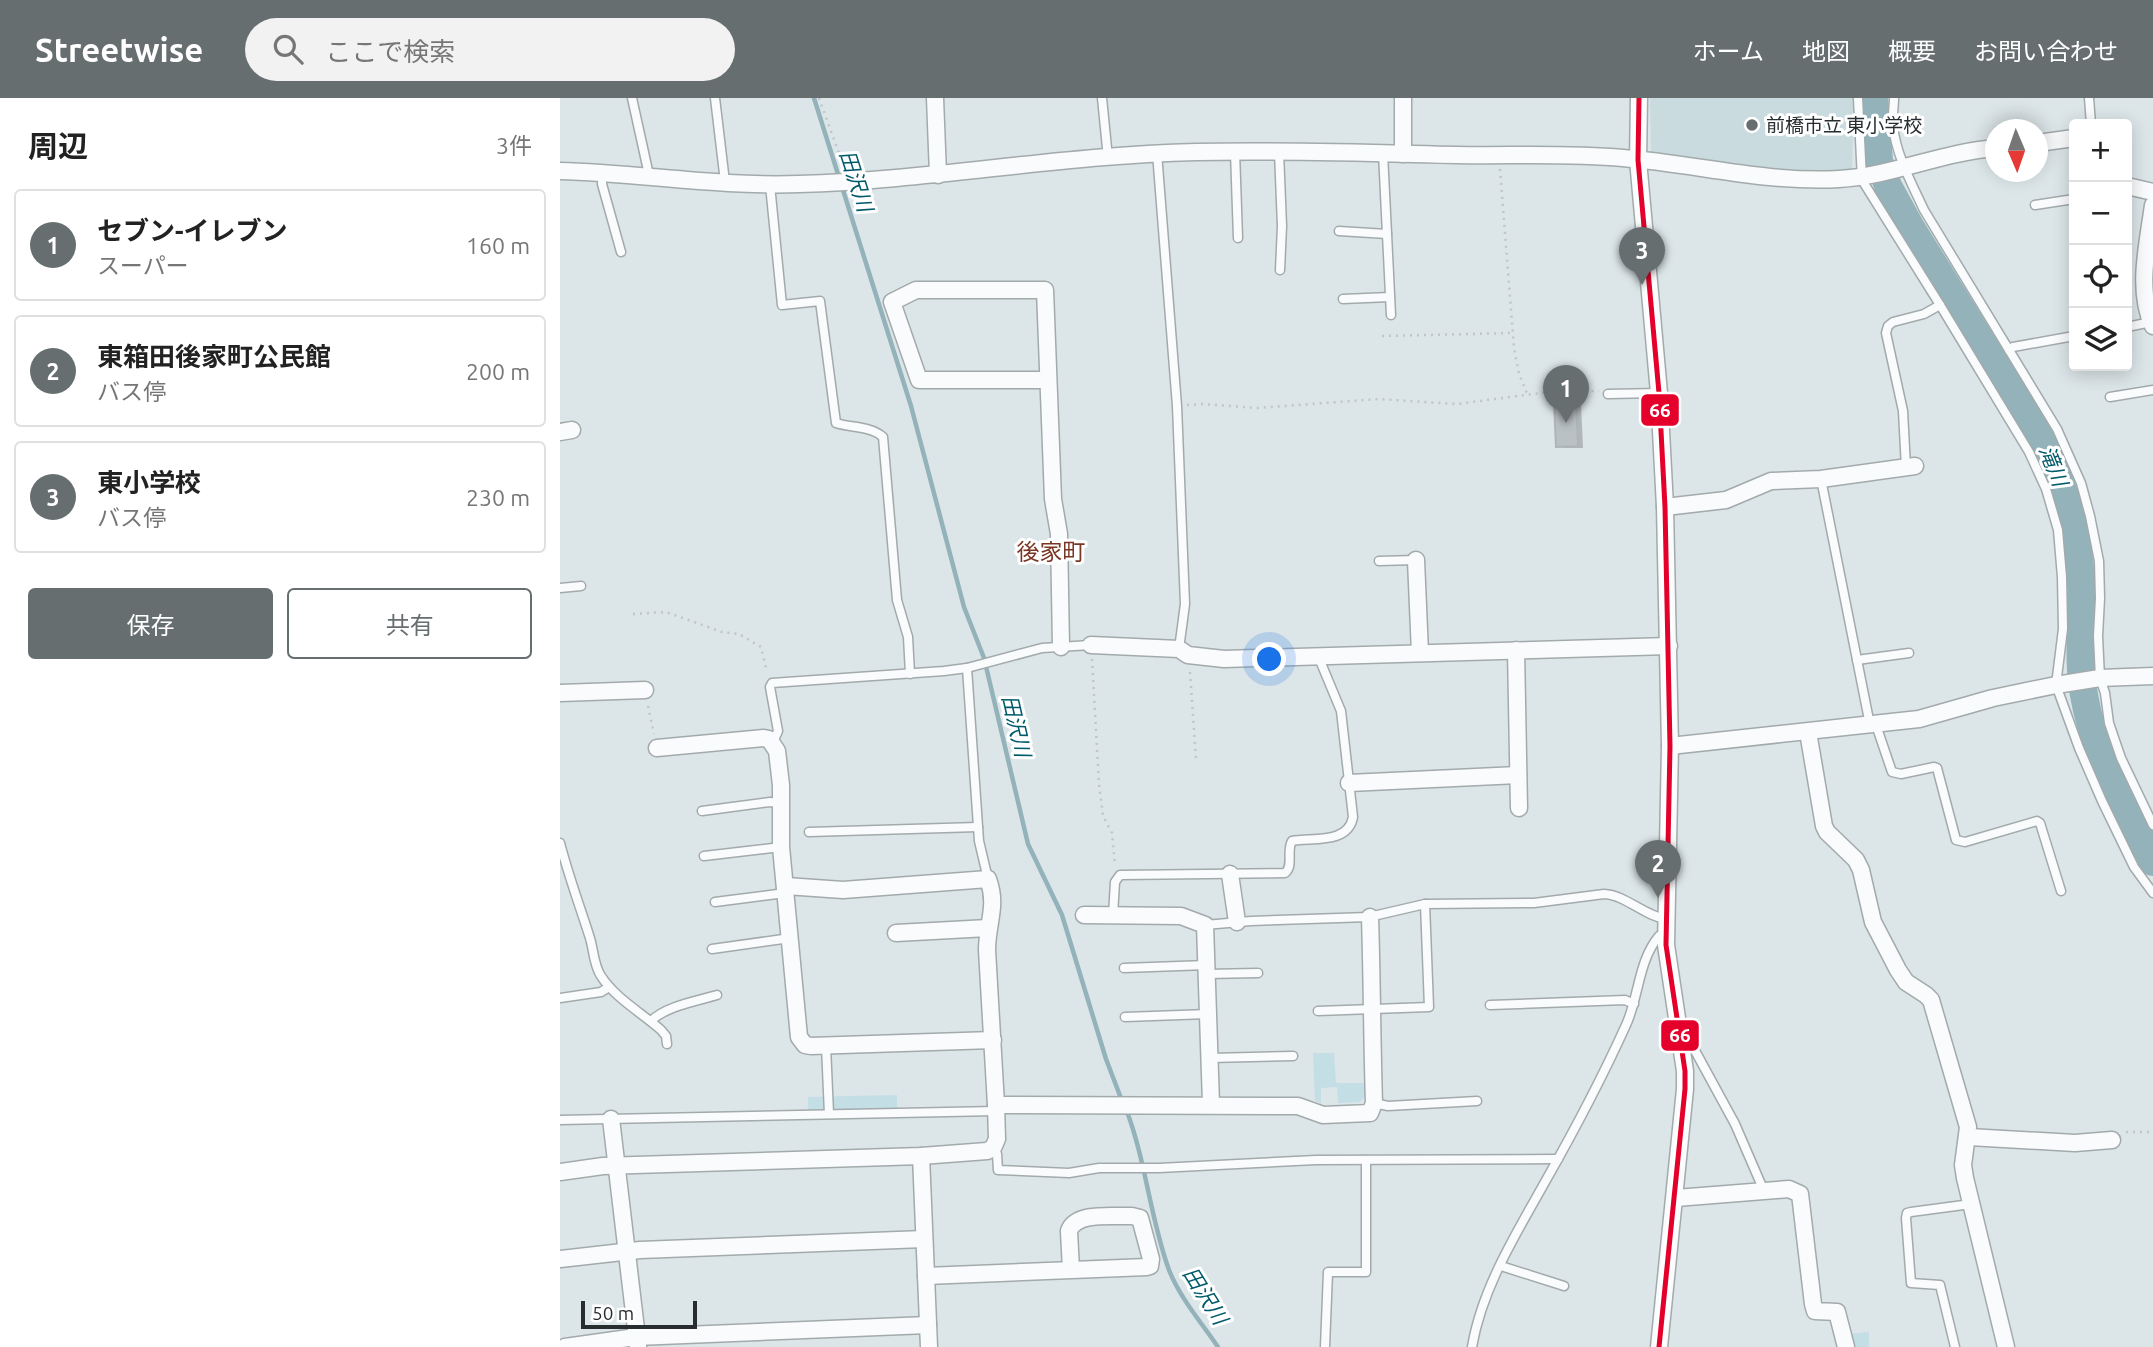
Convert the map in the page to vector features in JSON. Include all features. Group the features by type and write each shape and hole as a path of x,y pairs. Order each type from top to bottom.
{"street":[{"path":"935,98 938,175"},
{"path":"1403,98 1403,154"},
{"path":"1639,98 1638,160 1660,393 1665,507 1670,746 1666,928 1668,968 1681,1045 1685,1089 1659,1347"},
{"path":"2048,142 2069,139"},
{"path":"560,172 649,175 770,185 938,175 1157,153 1279,152 1638,160 1766,178 1825,179 1864,176 1985,149"},
{"path":"2132,187 2153,191"},
{"path":"2152,324 2144,295 2153,205"},
{"path":"1048,380 919,380 892,302 916,290 1045,290 1053,499 1059,534 1061,647"},
{"path":"1665,507 1726,500 1771,481 1821,479 1911,467"},
{"path":"1416,560 1420,653"},
{"path":"1091,645 1184,652 1224,659 1669,646"},
{"path":"1516,650 1519,808"},
{"path":"1670,746 1919,719 1993,698 2060,684 2153,676"},
{"path":"560,694 645,690"},
{"path":"1808,732 1824,826 1856,860 1861,870 1873,922 1898,970 1906,982 1931,1000 1965,1110 1969,1137 1963,1165 2006,1347"},
{"path":"657,748 764,738 773,742 779,763 781,847 799,1037 805,1045 993,1040"},
{"path":"1349,783 1518,775"},
{"path":"1230,874 1237,922"},
{"path":"560,1172 615,1167 921,1156 987,1152 993,1148 996,1139 996,1108 987,950 994,904 988,879 843,890 787,890"},
{"path":"1084,915 1181,916 1205,925 1211,1104"},
{"path":"996,1108 1211,1104 1298,1106 1323,1115 1370,1113 1374,1103 1370,917"},
{"path":"896,933 989,928"},
{"path":"611,1119 637,1342"},
{"path":"1969,1137 2075,1143 2112,1140"},
{"path":"921,1156 929,1347"},
{"path":"1676,1198 1789,1189 1800,1194 1812,1304 1815,1311 1837,1312 1846,1347"},
{"path":"926,1276 1071,1270 1150,1266 1151,1259 1140,1218 1132,1216 1077,1220 1069,1231 1071,1270"},
{"path":"560,1259 626,1251 924,1239"},
{"path":"565,1347 929,1325"}],"lane":[{"path":"632,98 649,175"},
{"path":"715,98 725,182"},
{"path":"1102,98 1108,158"},
{"path":"1858,98 1864,186 2029,452 2046,489 2058,530 2062,577 2062,698 2079,748 2102,801 2134,867 2153,893"},
{"path":"1894,98 1893,126 1902,167 1924,210 2071,456 2090,516 2099,561 2099,679 2113,737 2153,825"},
{"path":"2089,98 2091,119"},
{"path":"1235,152 1238,238"},
{"path":"1279,152 1282,226 1280,270"},
{"path":"1157,153 1177,406 1185,604 1184,652"},
{"path":"1383,153 1391,315"},
{"path":"602,173 621,252"},
{"path":"770,185 782,305 820,301 836,423 870,430 883,437 897,600 908,637 910,674"},
{"path":"2035,205 2069,200"},
{"path":"1339,231 1387,234"},
{"path":"1343,299 1390,297"},
{"path":"1911,467 1903,411 1885,333 1893,323 1924,314 1940,305"},
{"path":"2132,326 2152,324"},
{"path":"2009,350 2069,337"},
{"path":"2110,397 2153,390"},
{"path":"1608,394 1660,393"},
{"path":"1821,479 1857,660 1873,725 1892,772 1900,774 1937,768 1956,840 1965,842 2037,821 2040,823 2061,891"},
{"path":"1379,561 1416,560"},
{"path":"560,588 581,586"},
{"path":"773,742 778,731 771,685 967,668 1042,648 1091,645"},
{"path":"1857,660 1909,653"},
{"path":"1113,915 1115,882 1118,876 1285,873 1290,867 1292,841 1326,839 1349,827 1353,817 1341,711 1321,663 1321,655"},
{"path":"967,668 978,827 988,879"},
{"path":"702,811 770,802 781,803"},
{"path":"809,832 978,827"},
{"path":"560,843 571,886 591,939 596,968 609,986 666,1036 667,1044"},
{"path":"704,856 781,847"},
{"path":"715,902 787,890"},
{"path":"1205,925 1370,917 1425,905 1534,903 1610,894 1666,928 1646,959 1634,1004 1612,1055 1501,1266 1480,1312 1472,1347"},
{"path":"1318,1011 1429,1007 1425,905"},
{"path":"712,949 790,938"},
{"path":"1124,968 1258,973"},
{"path":"560,998 601,992 609,986"},
{"path":"651,1021 672,1009 717,995"},
{"path":"1490,1005 1625,1000 1634,1004"},
{"path":"1125,1017 1208,1014"},
{"path":"1681,1045 1690,1044 1693,1047 1716,1087 1764,1191"},
{"path":"826,1046 830,1114"},
{"path":"1210,1058 1293,1056"},
{"path":"1374,1103 1388,1106 1477,1101"},
{"path":"560,1120 996,1108"},
{"path":"993,1148 997,1154 996,1167 1002,1172 1069,1173 1099,1168 1366,1160 1558,1159"},
{"path":"1325,1347 1328,1272 1366,1272 1366,1160"},
{"path":"1955,1347 1940,1284 1911,1283 1906,1218 1907,1213 1911,1212 1971,1204"},
{"path":"1501,1266 1564,1286"}],"path":[{"path":"819,98 850,182"},
{"path":"1499,155 1516,363 1528,396"},
{"path":"1382,336 1513,333"},
{"path":"1177,406 1202,404 1257,408 1378,399 1457,404 1560,391 1603,391 1608,394"},
{"path":"633,614 666,612 722,632 740,634 757,642 761,647 771,685"},
{"path":"1091,645 1099,784 1103,817 1112,833 1118,876"},
{"path":"1184,652 1196,759"},
{"path":"645,690 657,748"},
{"path":"2112,1140 2120,1132 2153,1132"}],"shaded area":[{"name":"前橋市立 東小学校","path":"1650,98 1854,98 1852,170 1754,170 1651,152"},
{"path":"1313,1053 1334,1053 1336,1083 1365,1083 1365,1097 1359,1102 1338,1103 1337,1087 1321,1088 1321,1103 1315,1101"},
{"path":"897,1095 897,1109 808,1110 808,1097"},
{"path":"1869,1332 1869,1347 1849,1347 1847,1334"}],"building":[{"path":"1576,399 1578,446 1556,447 1554,400"}],"waterway":[{"name":"田沢川","path":"814,98 911,406 964,607 984,658 1028,844 1062,915 1106,1059 1122,1101"},
{"name":"滝川","path":"1874,98 1879,161 1888,186 2043,441 2058,476 2070,511 2080,564 2081,668 2089,717 2112,781 2153,862"},
{"name":"田沢川","path":"1126,1109 1169,1270 1185,1300 1218,1347"}],"transit line":[{"name":"66","path":"1639,98 1638,160 1659,393 1665,507 1670,746 1666,945 1685,1071 1659,1347"}],"place":[{"name":"前橋市立 東小学校","path":"1752,125"},
{"name":"東小学校","path":"1642,285"},
{"name":"セブン-イレブン","path":"1566,423"},
{"name":"東箱田後家町公民館","path":"1658,898"}],"district":[{"name":"後家町","path":"1051,552"}]}
